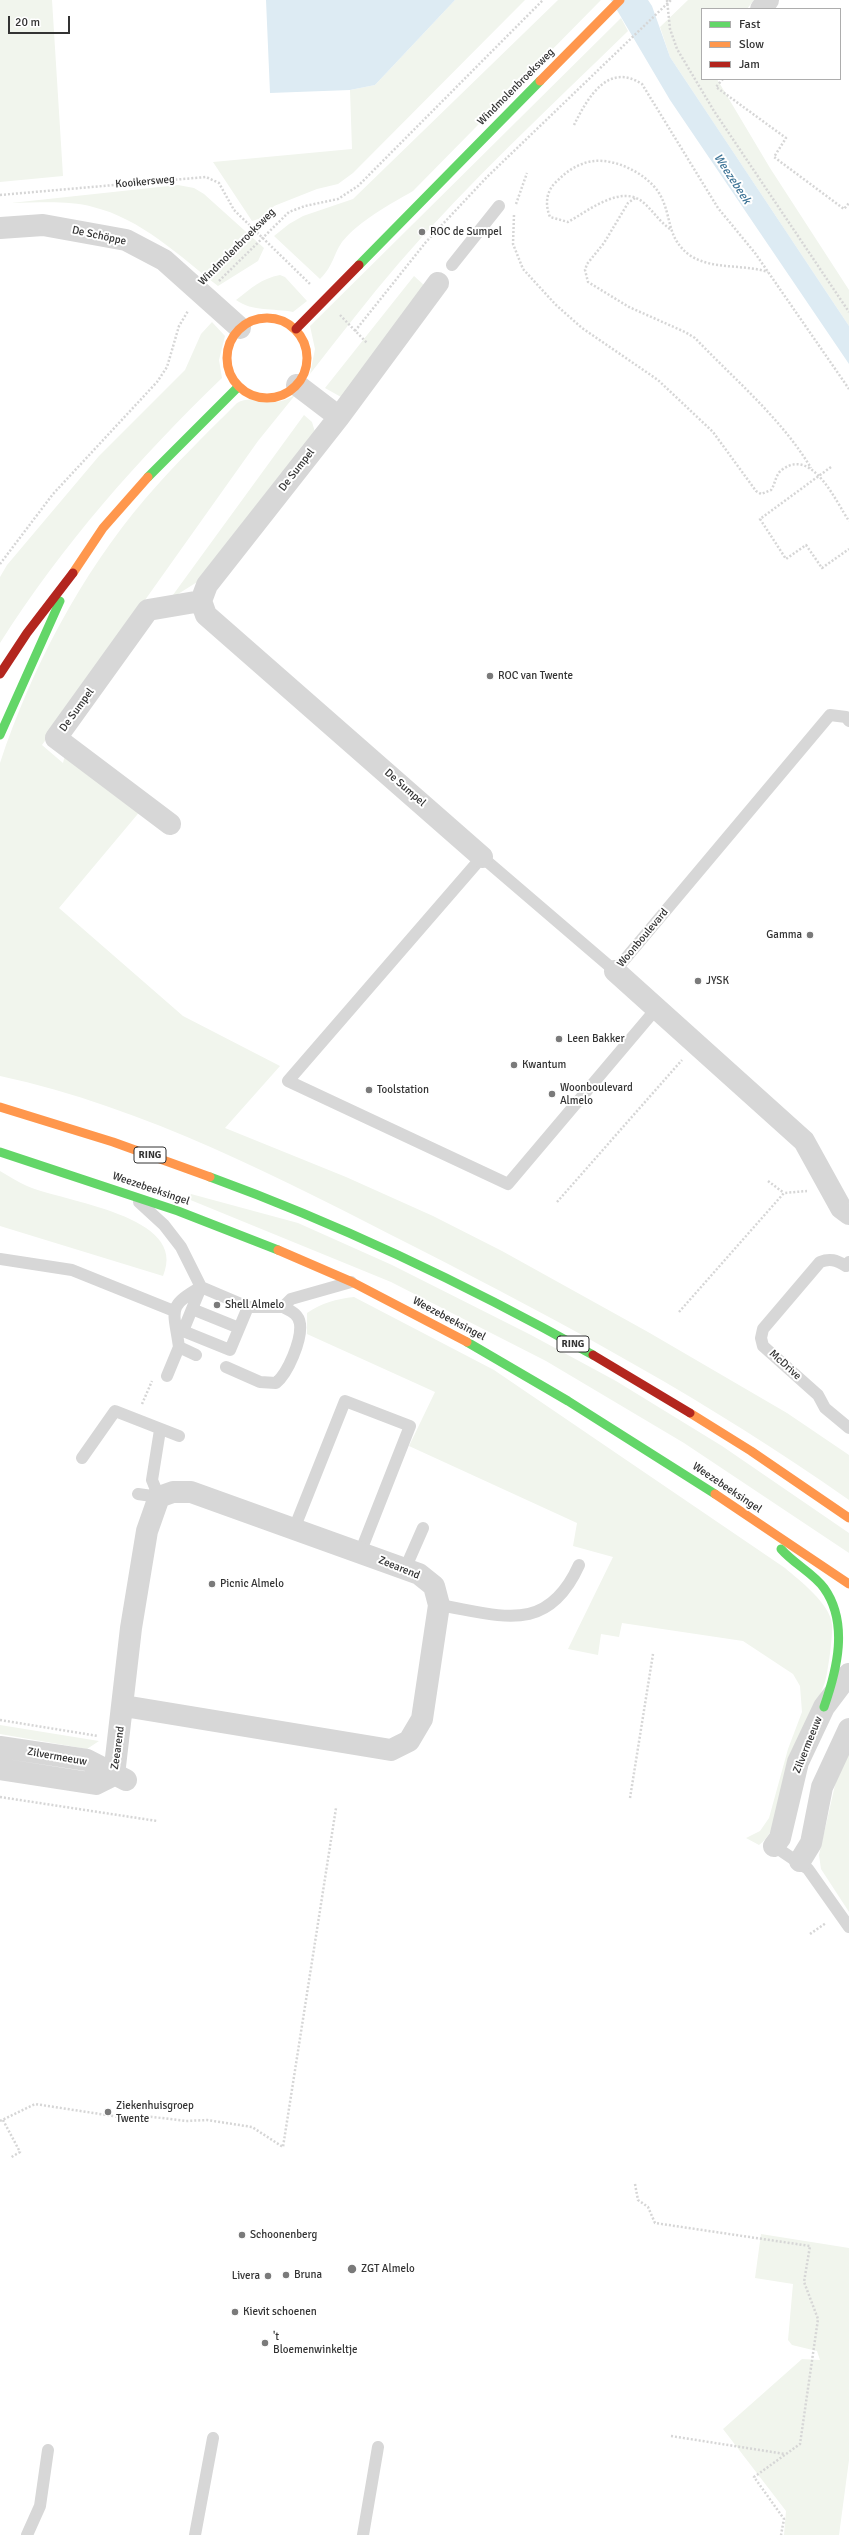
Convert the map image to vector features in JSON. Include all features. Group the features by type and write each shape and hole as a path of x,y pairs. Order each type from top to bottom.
{"main road":[{"name":"Windmolenbroeksweg","path":"296,329 620,0"},
{"path":"267,318 282,320 296,329 305,343 308,356 305,372 297,385 288,393 273,398 254,397 238,387 229,373 226,360 230,340 240,328 252,320 267,318"},
{"path":"0,674 27,633 66,583 103,528 161,463 238,387"},
{"path":"0,735 51,625 66,583"},
{"path":"0,1101 20,1113"},
{"name":"RING","path":"0,1107 130,1148 278,1203 374,1243 463,1286 644,1384 780,1468 849,1518"},
{"name":"Weezebeeksingel","path":"0,1152 130,1193 264,1244 351,1282 464,1339 618,1430 849,1584"},
{"path":"765,1527 792,1563 825,1588 840,1608 847,1629 844,1652 824,1706"}],"street":[{"path":"762,8 768,0"},
{"name":"De Schöppe","path":"0,228 43,225 126,240 164,260 240,328"},
{"name":"De Sumpel","path":"438,283 339,417 207,585 201,601 206,615 482,857"},
{"path":"297,385 339,417"},
{"name":"De Sumpel","path":"170,824 56,738 148,610 201,601"},
{"name":"Woonboulevard","path":"615,971 804,1141 830,1189 842,1208 849,1214"},
{"name":"Zeearend","path":"121,1778 118,1740 124,1706 131,1628 145,1546 159,1497 173,1492 191,1492 419,1574 434,1586 439,1605 422,1719 409,1741 390,1750 124,1706"},
{"name":"Zilvermeeuw","path":"774,1846 780,1838 798,1762 824,1706 849,1674"},
{"path":"800,1861 810,1843 822,1786 849,1729"},
{"name":"Zilvermeeuw","path":"0,1747 87,1760 121,1778"},
{"name":"Zilvermeeuw","path":"0,1770 96,1784 121,1778"}],"lane":[{"path":"452,265 499,206"},
{"name":"Woonboulevard","path":"615,971 830,715 846,717 849,721"},
{"path":"482,857 288,1081 508,1184 656,1009"},
{"name":"De Sumpel","path":"482,857 615,971"},
{"path":"130,1193 164,1225 181,1248 202,1287 248,1307 283,1307 295,1313 300,1324 296,1346 284,1376 276,1383 260,1382 226,1367"},
{"path":"0,1258 72,1270 174,1311"},
{"name":"McDrive","path":"847,1264 827,1259 820,1262 763,1329 761,1338 763,1346 818,1395 825,1408 849,1428"},
{"path":"283,1307 291,1300 351,1282"},
{"path":"202,1287 183,1331 230,1350 248,1307"},
{"path":"167,1376 179,1347 174,1311 180,1300 202,1287"},
{"path":"192,1309 239,1328"},
{"path":"179,1347 196,1355"},
{"path":"294,1529 345,1401 410,1426 360,1553"},
{"path":"82,1458 116,1410 160,1430 178,1436"},
{"path":"159,1497 152,1480 160,1430"},
{"path":"138,1494 159,1497"},
{"path":"405,1569 423,1528"},
{"path":"439,1605 523,1617 544,1608 557,1597 571,1581 579,1565"},
{"path":"774,1846 800,1861 808,1869 849,1927"},
{"path":"195,2535 213,2438"},
{"path":"363,2535 378,2447"},
{"path":"27,2535 40,2506 48,2450"}],"path":[{"name":"Windmolenbroeksweg","path":"0,564 53,494 156,382 167,367 179,326 187,312 289,212 305,206 338,200 358,186 543,0"},
{"path":"356,331 426,242 487,177 662,9 667,2 671,0"},
{"path":"667,2 670,29 681,56 714,111 849,312"},
{"path":"574,125 587,99 597,88 622,76 631,76 642,84 718,208 768,272 849,389"},
{"path":"722,80 716,87 786,138 774,157 844,209 849,203"},
{"path":"670,229 644,202 627,195 617,196 568,222 550,217 546,201 553,186 566,172 583,163 600,160 614,163 649,180 660,194 670,229 678,245 693,257 719,264 759,269 768,272"},
{"path":"527,173 514,208 513,244 523,269 556,305 582,328 658,380 713,432 756,491 761,494 771,490 777,475 790,465 803,465 812,468"},
{"name":"Kooikersweg","path":"0,195 206,177 220,184 234,210 262,238"},
{"path":"635,198 628,203 615,227 586,264 585,270 588,282 629,307 695,338 754,397 798,445 849,521"},
{"path":"831,467 760,519 786,559 806,545 822,568 849,549"},
{"path":"557,1202 696,1044"},
{"path":"768,1181 784,1193 830,1189"},
{"path":"679,1312 784,1193"},
{"path":"630,1798 653,1654"},
{"path":"0,1720 118,1740"},
{"path":"0,1797 157,1821"},
{"path":"10,2158 20,2152 2,2120 35,2104 126,2118 137,2115 186,2121 207,2120 252,2127 283,2147 336,1808"},
{"path":"635,2184 638,2200 648,2206 655,2223 810,2246 804,2282 818,2319 800,2444 754,2477 784,2519 781,2535"},
{"path":"671,2436 786,2454"}],"shaded area":[{"path":"0,0 52,0 63,176 0,182"},
{"path":"455,0 525,0 353,173 338,184 317,189 274,206 265,217 252,221 213,162 352,149 350,90 375,85"},
{"path":"558,0 601,0 413,191 385,207 349,234 339,247 331,265 320,279 274,236 289,224 303,216 353,199"},
{"path":"688,0 754,0 748,8 701,8 701,80 718,80 770,168 849,290 849,326 670,57 660,27"},
{"path":"621,18 628,31 482,174 426,233 376,290 310,374 315,349 310,326"},
{"path":"178,185 194,188 204,194 264,248 258,261 218,286 175,251 143,229 110,212 73,203 11,203"},
{"path":"280,275 285,277 307,301 293,312 256,308 236,300 262,281"},
{"path":"414,276 424,285 341,397 325,388"},
{"path":"212,322 225,336 219,360 222,378 161,439 103,504 49,572 0,643 0,577 7,565 99,456 185,370 201,334"},
{"path":"296,394 258,441 42,745 63,763 68,743 147,803 59,908 183,1016 280,1066 225,1128 346,1177 433,1216 502,1251 648,1332 787,1413 849,1455 849,1500 797,1464 691,1397 526,1305 315,1196 213,1148 108,1106 0,1076 0,763 27,693 60,624 79,591 122,528 156,486 237,403 251,399 271,402 279,401"},
{"path":"304,415 312,422 315,432 202,579 170,599"},
{"path":"0,1171 27,1186 93,1205 119,1214 141,1225 158,1238 166,1255 163,1276 0,1226"},
{"path":"191,1194 298,1223 392,1265 531,1335 616,1381 722,1446 849,1533 849,1553 684,1443 546,1361 391,1282 188,1199"},
{"path":"354,1297 494,1370 785,1568 813,1593 826,1609 832,1625 832,1637 825,1682 818,1700 795,1744 781,1803 773,1828 767,1838 759,1845 746,1838 760,1831 769,1818 788,1749 802,1712 800,1686 793,1674 743,1641 622,1623 619,1637 601,1634 598,1655 568,1649 613,1557 573,1546 577,1523 409,1446 435,1392 307,1334 307,1313 329,1302"},
{"path":"0,1725 99,1741 87,1749 0,1734"},
{"path":"849,1749 849,1912 821,1869 819,1855 838,1772"},
{"path":"761,2234 849,2248 849,2460 839,2535 784,2535 786,2511 723,2429 802,2359 820,2360 817,2351 792,2345 788,2340 793,2284 755,2278"}],"water":[{"path":"266,0 455,0 375,85 350,90 270,93"},
{"name":"Weezebeek","path":"611,0 648,0 652,6 670,57 849,326 849,364 670,100"}],"traffic: fast":[{"path":"359,265 540,81"},
{"path":"148,477 238,387"},
{"path":"0,735 60,601"},
{"path":"0,1152 178,1211 278,1250"},
{"path":"210,1177 357,1236 405,1258 500,1305 593,1355"},
{"path":"467,1342 568,1401 715,1494"},
{"path":"781,1549 820,1583 832,1602 836,1616 838,1647 833,1678 824,1707"}],"traffic: slow":[{"path":"540,81 620,0"},
{"path":"267,318 282,321 295,330 304,343 307,358 304,373 295,386 282,395 267,398 252,395 239,386 230,373 227,358 230,343 239,330 252,321 267,318"},
{"path":"73,573 103,528 148,477"},
{"path":"0,1107 113,1142 210,1177"},
{"path":"278,1250 352,1282 467,1342"},
{"path":"690,1413 751,1451 849,1518"},
{"path":"715,1494 849,1584"}],"traffic: jam":[{"path":"296,329 359,265"},
{"path":"0,674 27,633 73,573"},
{"path":"593,1355 690,1413"}],"place":[{"name":"ROC de Sumpel","path":"422,232"},
{"name":"ROC van Twente","path":"490,676"},
{"name":"Gamma","path":"810,935"},
{"name":"JYSK","path":"698,981"},
{"name":"Leen Bakker","path":"559,1039"},
{"name":"Kwantum","path":"514,1065"},
{"name":"Toolstation","path":"369,1090"},
{"name":"Woonboulevard Almelo","path":"552,1094"},
{"name":"Shell Almelo","path":"217,1305"},
{"name":"Picnic Almelo","path":"212,1584"},
{"name":"Ziekenhuisgroep Twente","path":"108,2112"},
{"name":"Schoonenberg","path":"242,2235"},
{"name":"ZGT Almelo","path":"352,2269"},
{"name":"Bruna","path":"286,2275"},
{"name":"Livera","path":"268,2276"},
{"name":"Kievit schoenen","path":"235,2312"},
{"name":"'t Bloemenwinkeltje","path":"265,2343"}]}
